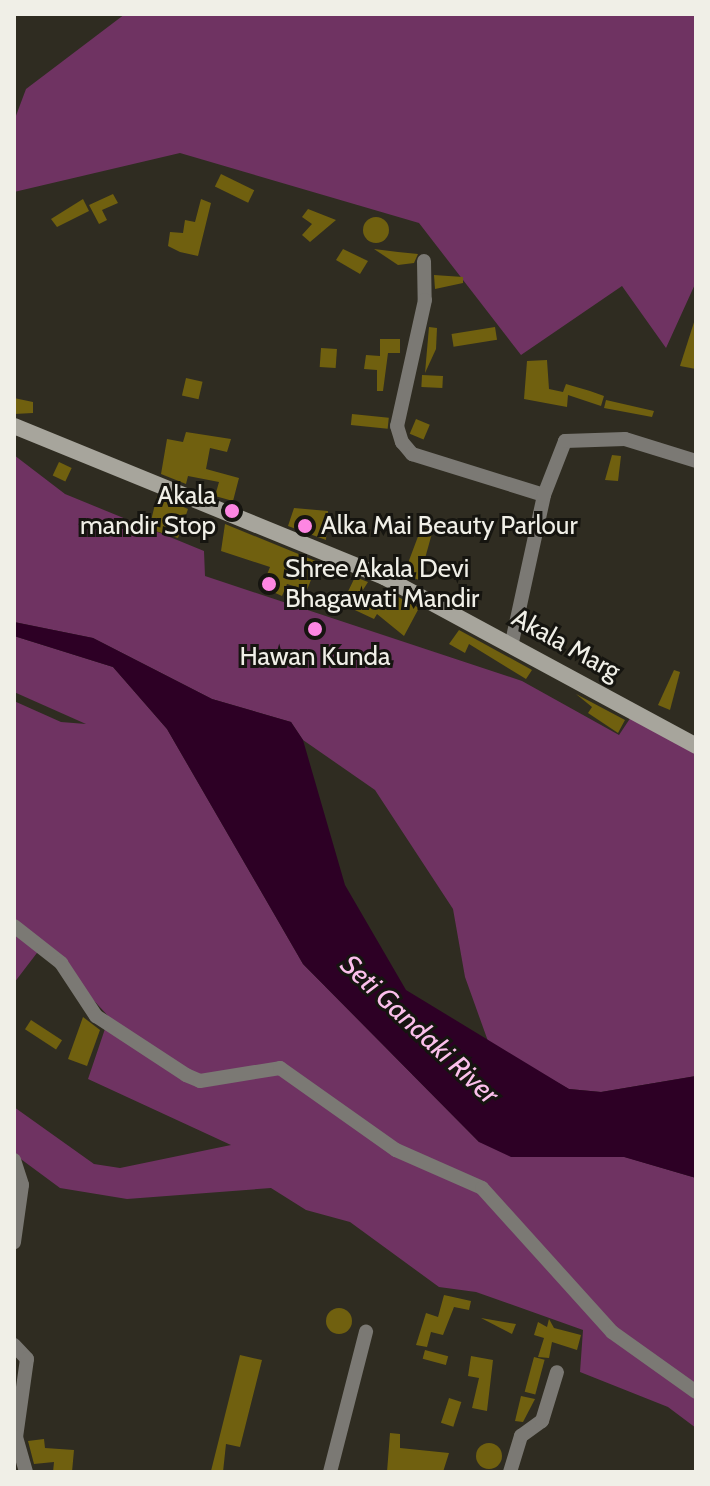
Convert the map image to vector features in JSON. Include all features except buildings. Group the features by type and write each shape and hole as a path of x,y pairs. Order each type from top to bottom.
{"main road":[{"name":"Akala Marg","path":"14,426 235,511 512,642 696,746"}],"street":[{"path":"424,261 425,300 397,426 402,442 412,454 544,495"},
{"path":"512,642 544,495 565,441 625,439 696,461"},
{"path":"14,926 61,963 96,1016 186,1075 200,1081 280,1068 396,1150 482,1188 612,1332 696,1392"},
{"path":"14,1160 22,1185 14,1242"},
{"path":"330,1472 366,1332"},
{"path":"14,1345 27,1359 16,1437 26,1472"},
{"path":"510,1472 521,1436 542,1421 557,1372"}],"shaded area":[{"path":"125,14 696,14 696,282 666,348 622,286 521,355 419,223 180,153 14,192 14,121 26,89"},
{"path":"14,455 65,494 204,551 205,576 522,681 619,735 633,714 696,750 696,1076 601,1092 569,1089 489,1044 465,977 453,909 375,790 303,740 291,722 212,699 93,638 14,622"},
{"path":"14,636 113,667 167,729 303,964 479,1142 625,1157 696,1178 696,1428 668,1407 580,1372 583,1330 476,1292 439,1287 350,1222 306,1210 271,1188 127,1199 60,1188 14,1154 14,1107 94,1164 120,1168 231,1145 88,1079 109,1017 43,945 14,983 14,701 61,722 86,724 14,692"}],"water":[{"name":"Seti Gandaki River","path":"14,622 93,638 212,699 291,722 303,740 345,885 406,990 569,1089 601,1092 696,1076 696,1178 624,1157 511,1157 479,1142 303,964 167,729 113,667 14,636"}],"place":[{"name":"Akala mandir Stop","path":"232,511"},
{"name":"Alka Mai Beauty Parlour","path":"305,526"},
{"name":"Shree Akala Devi Bhagawati Mandir","path":"269,584"},
{"name":"Hawan Kunda","path":"315,629"}]}
